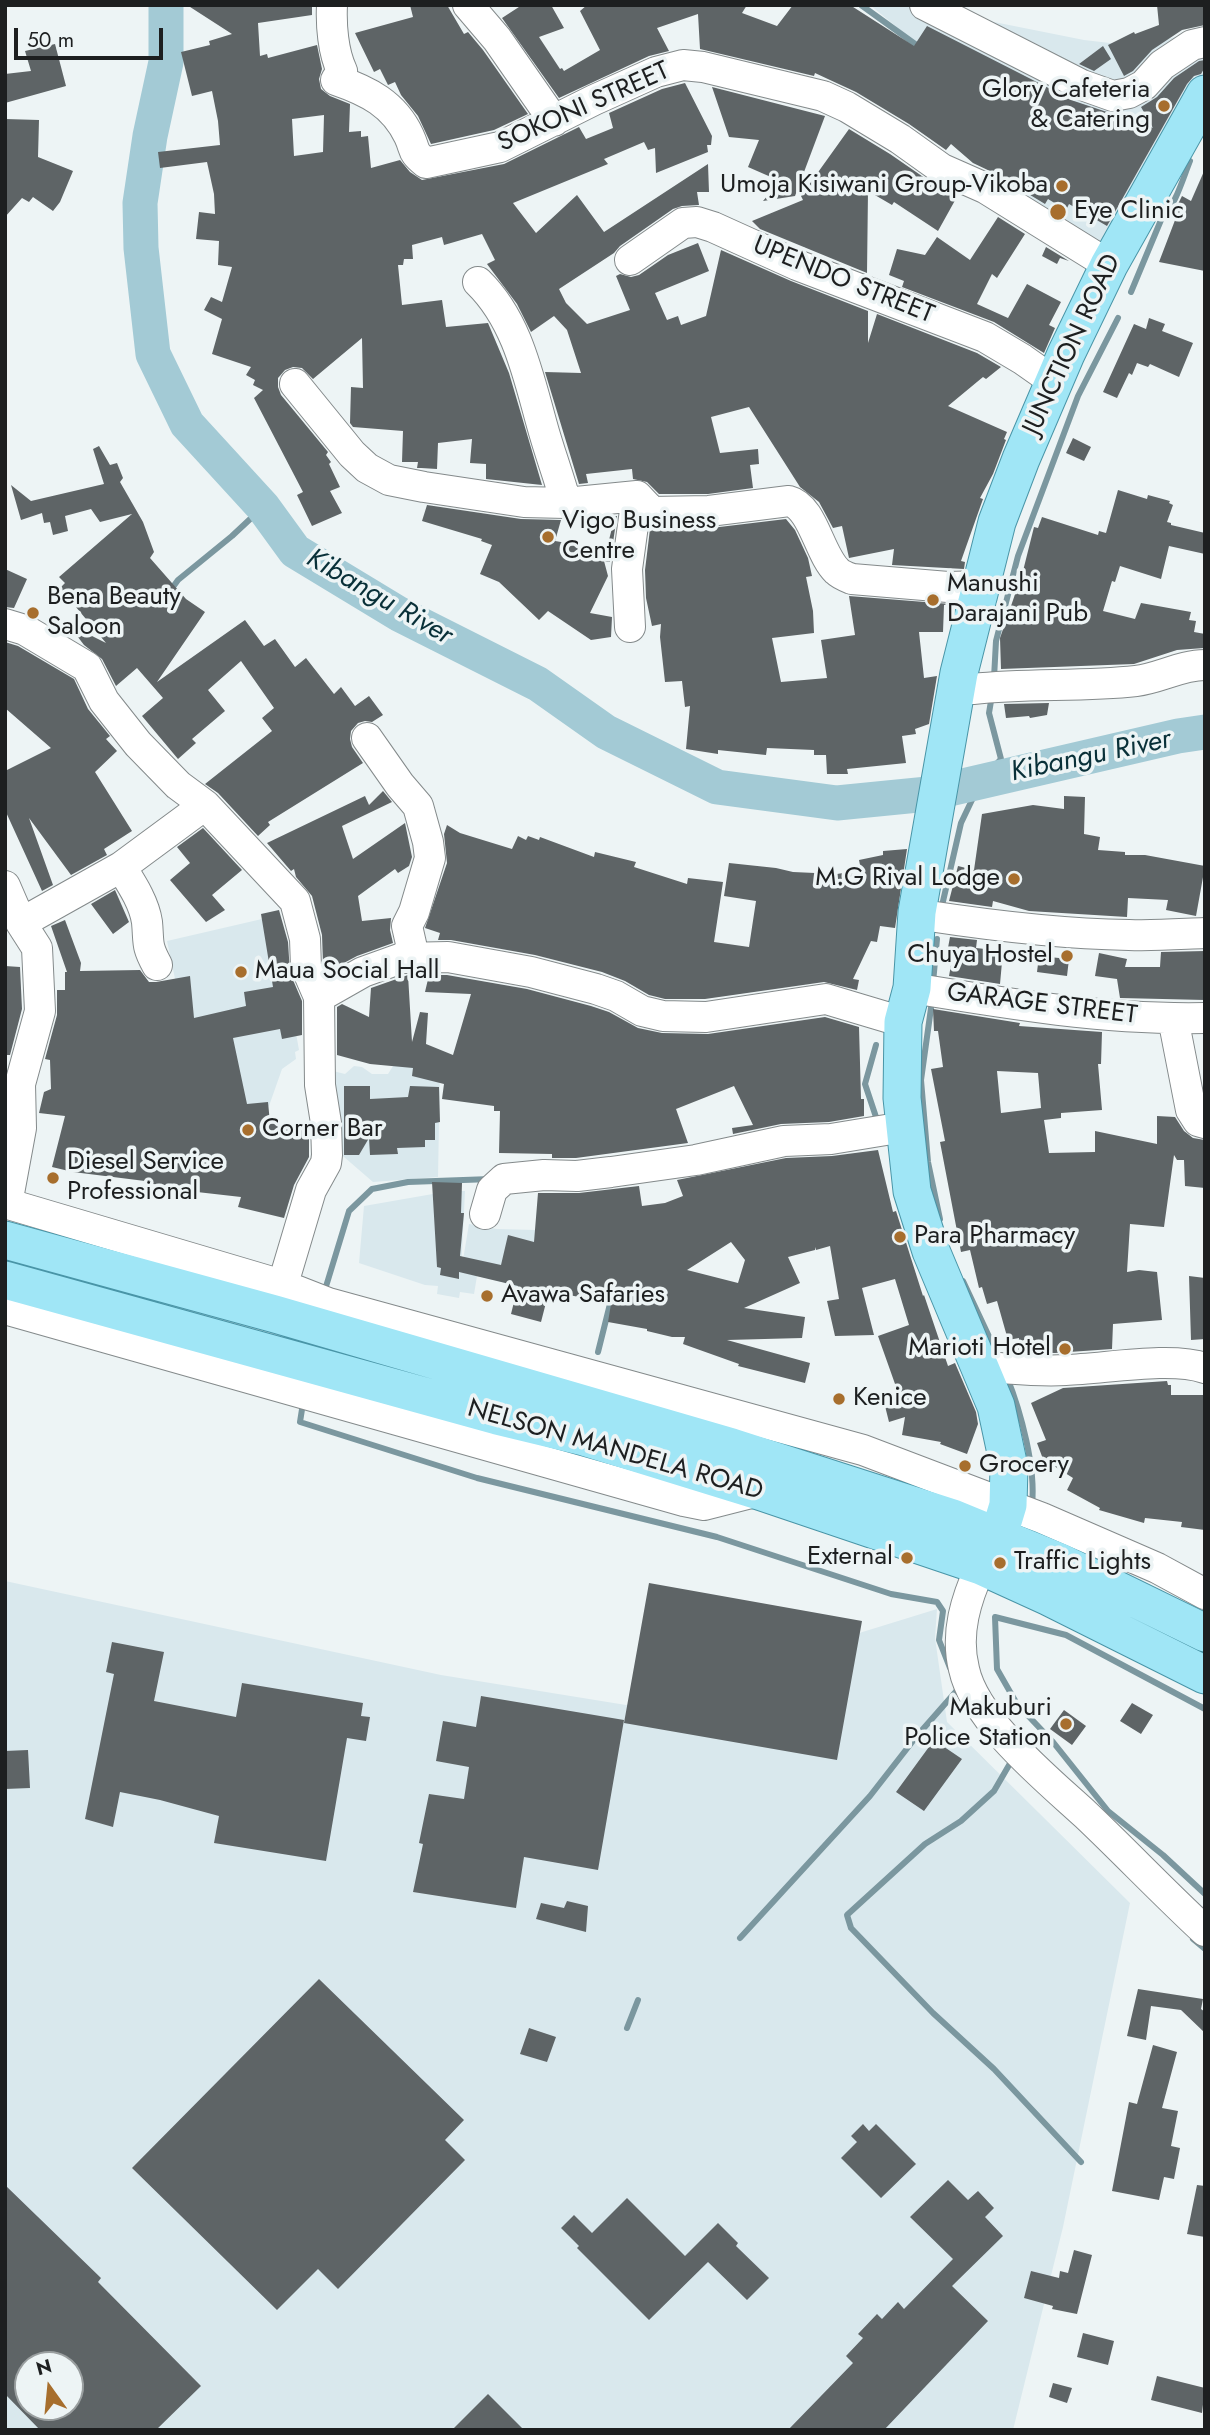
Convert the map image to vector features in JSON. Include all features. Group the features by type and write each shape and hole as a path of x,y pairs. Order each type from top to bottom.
{"main road":[{"name":"JUNCTION ROAD","path":"961,725 959,673 1002,510 1021,459 1066,354 1109,265 1205,94"},
{"name":"JUNCTION ROAD","path":"961,725 973,689 980,635 979,598"},
{"path":"961,725 907,1005 904,1127 912,1191 931,1251 996,1406 1002,1432 1009,1467 996,1536"},
{"name":"NELSON MANDELA ROAD","path":"5,1240 278,1299 953,1518 1060,1562 1205,1633"},
{"name":"NELSON MANDELA ROAD","path":"5,1280 497,1416 584,1437 759,1491 996,1536 1049,1597 1205,1675"}],"street":[{"name":"SOKONI STREET","path":"332,5 338,64 342,71 336,80 388,105 409,136 414,152 426,163 500,146 656,72 684,65 703,67 823,96 870,119 943,169 985,188 1109,265"},
{"path":"468,5 497,39 554,121"},
{"path":"925,5 1082,86 1113,96 1129,93 1144,85 1158,68 1192,44 1205,42"},
{"name":"UPENDO STREET","path":"630,260 683,223 697,222 797,265 985,337 1049,379 1055,380"},
{"path":"478,282 493,297 509,324 526,366 566,503"},
{"path":"295,384 352,454 367,468 389,480 524,502 566,503 637,496"},
{"path":"637,496 652,512 709,511 762,503 794,502 804,512 837,572 852,579 948,587 979,598"},
{"path":"630,627 627,569 637,496"},
{"path":"5,624 25,630 87,667 104,701 138,744 178,785 205,805 295,901 305,939 306,967 319,997 318,1044 320,1085 326,1122 326,1163 311,1190 278,1299 6,1204 21,1128 20,1084 15,1073 40,1011 37,948 21,923 5,886"},
{"path":"973,689 1112,684 1148,680 1192,665 1205,665"},
{"path":"367,738 418,806 428,842 430,858 414,912 407,926 412,948 402,958"},
{"path":"21,923 121,867 205,805"},
{"path":"121,867 143,908 147,923 148,948 157,965"},
{"path":"921,930 1003,927 1130,935 1205,933"},
{"name":"GARAGE STREET","path":"319,997 363,972 402,958 449,957 531,972 597,989 642,1011 663,1016 706,1017 827,999 907,1005 1033,1007 1128,1017 1205,1018"},
{"name":"GARAGE STREET","path":"1173,1018 1191,1110 1198,1121 1205,1123"},
{"path":"485,1214 492,1190 504,1179 611,1172 696,1160 784,1141 831,1139 904,1127"},
{"path":"5,1309 684,1502 704,1505 759,1491"},
{"path":"980,1367 1062,1371 1159,1364 1197,1365 1205,1368"},
{"path":"1205,1594 1157,1568 996,1536 962,1614 961,1657 964,1673 979,1703 1023,1757 1205,1931"}],"shaded area":[{"path":"870,5 909,5 1084,40 1136,46 1193,33 1205,41 1205,86 1103,251 998,189 1001,113"},
{"path":"262,919 287,983 299,1050 295,1052 296,1059 282,1069 269,1106 244,1117 188,1040 167,941"},
{"path":"402,1052 440,1069 438,1177 373,1182 329,1144 329,1070 345,1074 354,1066 362,1067 372,1074 388,1074"},
{"path":"450,1191 465,1191 461,1272 469,1224 497,1229 536,1230 548,1235 524,1295 503,1282 477,1276 474,1294 460,1292 459,1298 437,1294 438,1286 425,1285 359,1263 364,1206"},
{"path":"5,1581 441,1675 626,1705 937,1609 935,1638 947,1722 1130,1903 1063,2227 1013,2430 5,2430"}],"building":[{"path":"187,5 312,5 312,15 258,23 260,56 267,54 268,58 317,45 322,69 319,79 321,89 350,104 349,132 361,131 361,137 368,136 371,168 400,160 410,172 422,180 504,164 579,127 586,139 613,128 609,113 662,89 685,83 712,136 711,145 707,145 708,152 656,173 655,148 648,150 644,142 604,159 608,164 513,203 536,233 577,195 604,232 708,164 709,192 697,192 699,205 673,209 614,253 559,289 566,303 587,324 630,310 616,276 639,275 668,255 698,243 709,271 655,293 667,320 678,316 681,325 706,316 721,250 868,311 868,343 877,314 977,353 1001,367 986,379 983,377 948,406 1007,432 993,474 980,498 983,499 961,561 965,562 964,569 892,565 894,549 849,558 842,526 833,528 819,502 800,487 749,407 711,417 720,453 758,449 759,464 750,465 753,488 708,494 659,494 647,482 633,479 632,469 586,474 588,483 579,484 545,372 581,373 567,330 554,316 531,332 517,304 487,264 495,260 482,234 444,245 442,237 412,245 413,259 404,259 403,265 398,265 402,305 442,300 446,327 488,323 509,373 542,485 486,479 486,464 470,463 472,439 438,443 437,469 417,468 418,462 402,462 403,431 353,427 350,423 351,387 363,388 362,338 313,379 302,368 293,367 285,370 278,378 281,395 328,452 326,455 331,462 329,464 340,487 330,491 342,513 312,526 297,495 303,492 254,398 263,390 253,385 255,380 246,375 251,367 212,354 222,319 204,310 211,297 222,302 232,267 218,265 219,241 196,239 199,212 215,214 207,162 160,168 158,152 220,145 212,91 192,96 181,52 210,45 209,41 232,34","holes":["324,115 323,152 294,156 292,119"]},
{"path":"410,5 447,5 464,34 468,32 483,50 528,114 494,130 431,144 418,116 401,95 395,82 388,85 380,69 374,72 355,33 413,17"},
{"path":"522,5 551,5 564,28 539,37 564,71 600,50 580,11 587,5 747,5 742,13 777,26 793,5 850,5 914,46 927,26 1074,101 1107,112 1124,112 1153,128 1141,107 1157,97 1174,78 1199,61 1205,60 1205,67 1201,74 1194,76 1187,84 1107,226 1069,204 1066,210 1048,199 1045,204 973,163 951,144 946,150 856,92 815,73 814,76 700,49 698,14 657,28 669,51 649,56 559,98 502,18"},
{"path":"1157,5 1205,5 1205,25 1182,30 1152,50 1133,71 1124,76 1108,45 1134,32 1135,34 1159,25"},
{"path":"55,44 66,86 5,103 5,74 31,71 25,51"},
{"path":"1103,46 1111,59 1094,71 1079,64"},
{"path":"712,87 825,116 795,196 763,201 780,181 748,167 759,140 729,137"},
{"path":"5,119 39,120 38,157 73,171 60,202 53,211 33,197 29,202 22,198 5,217"},
{"path":"849,129 932,183 958,195 938,231 894,202 892,205 868,191 867,273 760,229 752,221 803,200 801,196"},
{"path":"1205,169 1205,271 1159,262 1177,215 1174,212 1182,196 1191,201"},
{"path":"998,217 1025,234 997,278 992,274 977,304 1008,318 1027,284 1061,302 1049,325 1055,328 1044,353 994,322 902,287 904,281 889,275 897,249 925,255 937,237 970,260"},
{"path":"1046,247 1069,261 1060,258 1057,264 1042,256"},
{"path":"1149,318 1165,324 1162,331 1193,343 1179,377 1150,364 1148,367 1137,363 1117,398 1103,392 1134,324 1146,329"},
{"path":"1073,438 1091,447 1084,461 1066,453"},
{"path":"99,446 110,465 117,463 123,478 120,482 143,522 154,552 150,558 186,599 205,612 157,682 245,620 264,646 275,639 295,667 306,658 334,694 341,687 355,706 369,696 383,715 372,722 358,723 351,731 352,747 363,763 268,822 270,825 258,836 218,793 205,784 272,731 262,718 274,708 241,661 208,690 225,711 192,739 196,743 178,759 142,716 163,698 137,668 116,686 102,659 84,645 68,624 106,643 60,588 65,583 59,577 132,514 100,522 91,509 65,516 68,531 53,535 50,522 44,523 42,513 21,520 11,485 31,501 104,484 93,449"},
{"path":"1118,490 1147,499 1148,495 1170,501 1173,505 1167,522 1205,533 1205,554 1169,546 1161,579 1120,566 1115,582 1112,581 1103,611 1135,619 1141,603 1191,612 1189,620 1196,621 1194,632 1205,634 1204,648 1177,650 1134,664 1001,669 1000,638 1023,571 1034,527 1038,528 1042,517 1098,535 1099,531 1106,533"},
{"path":"427,505 521,519 561,520 555,541 602,549 604,560 617,516 610,562 604,561 608,576 590,613 612,617 611,637 591,640 548,611 539,620 499,582 480,574 492,545 481,541 482,539 422,521"},
{"path":"786,519 795,530 808,558 812,576 806,577 813,611 814,633 772,638 781,682 827,678 821,640 855,635 849,596 950,604 944,605 943,632 919,632 924,678 937,676 929,724 915,729 916,734 902,736 906,763 847,769 848,774 827,774 826,755 814,755 814,750 767,748 766,755 718,750 718,754 686,749 690,706 685,707 682,681 665,682 661,624 652,626 646,598 645,570 650,529 711,528"},
{"path":"5,569 27,579 14,608 5,607"},
{"path":"5,642 18,646 74,679 88,709 110,736 106,739 117,751 95,772 132,831 104,849 107,855 71,875 29,818 53,885 42,891 5,810 5,771 51,748 5,708"},
{"path":"1049,703 1047,715 1006,718 1004,704"},
{"path":"383,791 392,802 342,826 353,859 405,823 412,857 409,866 398,873 395,869 358,896 362,921 391,918 393,943 357,956 327,972 323,963 322,935 312,896 296,877 294,869 291,871 267,843 365,796 369,805"},
{"path":"1064,796 1085,797 1084,834 1100,837 1098,850 1205,866 1196,916 1166,910 1168,900 1128,898 1127,917 1029,911 993,901 992,907 949,901 958,866 974,870 982,814 1033,805 1064,809"},
{"path":"447,825 460,833 512,849 518,836 526,840 528,836 539,840 540,837 594,857 595,852 636,862 634,867 687,884 688,878 723,882 714,942 749,947 756,901 724,896 729,863 793,872 837,874 861,870 859,860 883,855 883,851 907,849 895,928 880,926 877,942 871,941 853,979 859,980 857,990 824,982 705,999 665,999 649,995 602,972 535,955 438,940 440,933 425,928 447,863 444,834"},
{"path":"203,828 242,870 212,895 225,910 206,922 170,880 190,863 177,847"},
{"path":"115,890 129,922 113,934 91,904"},
{"path":"279,910 288,942 290,973 302,1001 302,1035 282,1039 280,1029 233,1038 247,1104 268,1102 270,1123 309,1127 309,1157 294,1185 284,1218 238,1207 241,1197 52,1167 65,1116 39,1113 44,1092 51,1089 50,1060 45,1059 57,1015 57,990 65,990 67,972 51,926 65,920 81,963 80,971 140,970 149,982 190,976 194,1018 246,1006 244,992 273,987 261,914"},
{"path":"950,937 977,940 976,948 1003,951 1000,984 949,976 951,965 945,964"},
{"path":"1205,951 1205,1000 1120,998 1117,979 1095,976 1099,953 1127,959 1125,967 1160,967 1161,952"},
{"path":"1039,956 1069,959 1067,976 1037,972"},
{"path":"5,966 20,967 22,1009 10,1055 5,1055"},
{"path":"408,975 412,1042 420,1012 428,1013 426,1044 453,1055 471,994 425,992 429,975 447,975 527,989 591,1006 609,1012 638,1028 662,1033 708,1034 825,1017 859,1027 864,1116 829,1122 781,1124 733,1134 732,1128 753,1125 734,1086 676,1109 688,1143 576,1158 552,1158 552,1154 499,1153 500,1111 494,1111 494,1106 442,1099 444,1084 412,1076 413,1068 370,1064 337,1055 337,1007 342,1004 369,1017 371,988"},
{"path":"933,1009 1020,1023 1019,1026 1102,1032 1101,1064 1098,1064 1102,1110 1061,1113 1061,1118 1044,1120 1049,1153 1095,1152 1095,1131 1157,1144 1157,1116 1175,1117 1184,1131 1193,1138 1205,1140 1205,1188 1185,1186 1184,1160 1177,1160 1174,1155 1164,1227 1130,1224 1127,1272 1157,1272 1162,1320 1113,1324 1112,1349 1055,1353 1018,1352 1019,1338 1008,1340 997,1301 987,1304 982,1287 979,1288 970,1250 961,1252 940,1142 945,1141 931,1069 943,1067 938,1031 934,1031","holes":["997,1071 1038,1073 1041,1108 1001,1113"]},
{"path":"344,1086 370,1086 370,1099 408,1097 410,1086 439,1087 440,1122 435,1123 435,1140 425,1140 425,1147 397,1148 398,1154 370,1155 369,1138 359,1155 344,1155"},
{"path":"878,1150 893,1212 896,1211 948,1366 955,1363 976,1412 978,1424 967,1454 940,1444 941,1442 902,1435 905,1417 889,1422 884,1402 900,1398 878,1336 909,1325 895,1279 862,1288 874,1335 835,1336 827,1301 839,1299 830,1246 816,1250 815,1247 815,1250 788,1257 800,1283 744,1308 805,1317 802,1338 727,1340 810,1363 805,1383 738,1366 739,1364 683,1344 685,1337 672,1337 608,1322 611,1304 579,1294 579,1297 549,1291 541,1322 511,1314 518,1286 459,1272 459,1279 440,1275 441,1268 437,1267 432,1182 462,1183 461,1213 464,1213 460,1256 501,1265 508,1235 534,1242 538,1193 579,1193 639,1186 642,1206 665,1203 683,1196 677,1180 786,1158","holes":["731,1242 745,1260 738,1283 687,1270"]},
{"path":"1189,1276 1205,1278 1205,1339 1191,1340"},
{"path":"1167,1381 1168,1385 1171,1385 1171,1395 1205,1395 1205,1530 1181,1527 1182,1522 1145,1518 1144,1523 1099,1510 1100,1508 1067,1490 1073,1478 1043,1459 1037,1443 1046,1440 1031,1403 1063,1388"},
{"path":"649,1583 862,1621 837,1760 624,1723"},
{"path":"112,1642 164,1652 154,1701 236,1717 242,1683 363,1703 361,1716 370,1717 366,1741 347,1738 326,1861 214,1843 219,1816 120,1792 113,1827 85,1819 114,1674 106,1672"},
{"path":"481,1696 624,1720 598,1870 524,1857 516,1908 413,1892 423,1844 419,1843 429,1794 464,1799 469,1767 436,1761 443,1721 476,1727"},
{"path":"1132,1703 1153,1715 1141,1734 1120,1721"},
{"path":"1064,1710 1086,1726 1072,1745 1050,1729"},
{"path":"934,1740 962,1759 924,1811 896,1792"},
{"path":"28,1750 30,1788 5,1789 5,1751"},
{"path":"567,1901 588,1906 586,1932 536,1919 541,1903 564,1908"},
{"path":"319,1979 464,2120 445,2140 465,2160 338,2289 318,2269 277,2310 132,2168"},
{"path":"1138,1989 1203,1999 1201,2009 1205,2012 1205,2033 1181,2010 1151,2006 1146,2040 1127,2036"},
{"path":"529,2028 556,2037 547,2062 520,2054"},
{"path":"1153,2045 1177,2052 1162,2108 1178,2111 1171,2146 1180,2148 1174,2179 1164,2177 1159,2200 1112,2191 1129,2102 1137,2104"},
{"path":"863,2124 869,2131 876,2124 916,2164 881,2198 841,2158 857,2142 851,2136"},
{"path":"948,2180 968,2200 978,2191 994,2208 985,2217 1003,2236 952,2286 988,2321 884,2430 788,2430 853,2363 846,2356 863,2338 858,2334 877,2314 882,2319 898,2302 904,2309 953,2259 910,2217"},
{"path":"5,2185 101,2278 98,2282 201,2386 156,2430 40,2430 31,2421 84,2421 84,2351 14,2351 14,2403 5,2394"},
{"path":"1197,2185 1205,2186 1205,2237 1187,2234"},
{"path":"627,2198 685,2256 718,2223 738,2243 736,2246 769,2278 747,2300 708,2262 649,2320 577,2248 579,2246 561,2228 574,2215 592,2233"},
{"path":"1074,2250 1092,2255 1077,2314 1052,2309 1053,2306 1024,2298 1031,2271 1059,2278 1060,2271 1068,2273"},
{"path":"1083,2333 1114,2341 1108,2365 1077,2357"},
{"path":"1157,2376 1205,2388 1202,2413 1151,2400"},
{"path":"1053,2383 1072,2388 1067,2403 1049,2397"},
{"path":"488,2394 524,2430 452,2430"}],"waterway":[{"name":"Kibangu River","path":"166,5 166,62 150,136 140,203 141,248 153,354 187,424 263,507 295,551 399,614 538,684 606,732 717,787 837,803 928,794 1205,732"},
{"path":"861,5 922,49"},
{"path":"1131,292 1161,220 1175,200 1190,161"},
{"path":"994,678 996,641 1018,556 1078,396 1118,318"},
{"path":"170,591 178,580 263,507"},
{"path":"941,910 961,823 981,781 1001,759 989,713 992,695"},
{"path":"933,983 937,939"},
{"path":"932,1001 921,1080 928,1162 940,1219"},
{"path":"876,1045 865,1084 878,1123"},
{"path":"324,1293 349,1211 372,1189 408,1182 491,1179"},
{"path":"963,1281 1000,1360"},
{"path":"598,1352 612,1296"},
{"path":"1007,1377 1026,1440 1032,1474 1032,1505"},
{"path":"303,1403 300,1422 477,1478 717,1537 891,1594 937,1602 943,1611 939,1640 950,1668"},
{"path":"1205,1709 1066,1635 995,1617 997,1669 1017,1704 1053,1742 1108,1811 1163,1855 1205,1894"},
{"path":"740,1938 870,1796 959,1688"},
{"path":"1012,1760 994,1791 961,1821 925,1844 847,1915 851,1928 933,2013 994,2069 1081,2162"},
{"path":"1193,1939 1205,1949"},
{"path":"627,2028 638,2000"}],"place":[{"name":"Glory Cafeteria & Catering","path":"1164,106"},
{"name":"Umoja Kisiwani Group-Vikoba","path":"1062,186"},
{"name":"Eye Clinic","path":"1058,212"},
{"name":"Vigo Business Centre","path":"548,537"},
{"name":"Manushi Darajani Pub","path":"933,600"},
{"name":"Bena Beauty Saloon","path":"33,613"},
{"name":"M.G Rival Lodge","path":"1014,879"},
{"name":"Chuya Hostel","path":"1067,956"},
{"name":"Maua Social Hall","path":"241,972"},
{"name":"Corner Bar","path":"248,1130"},
{"name":"Diesel Service Professional","path":"53,1178"},
{"name":"Para Pharmacy","path":"900,1237"},
{"name":"Avawa Safaries","path":"487,1296"},
{"name":"Marioti Hotel","path":"1065,1349"},
{"name":"Kenice","path":"839,1399"},
{"name":"Grocery","path":"965,1466"},
{"name":"External","path":"907,1558"},
{"name":"Traffic Lights","path":"1000,1563"},
{"name":"Makuburi Police Station","path":"1066,1724"}]}
